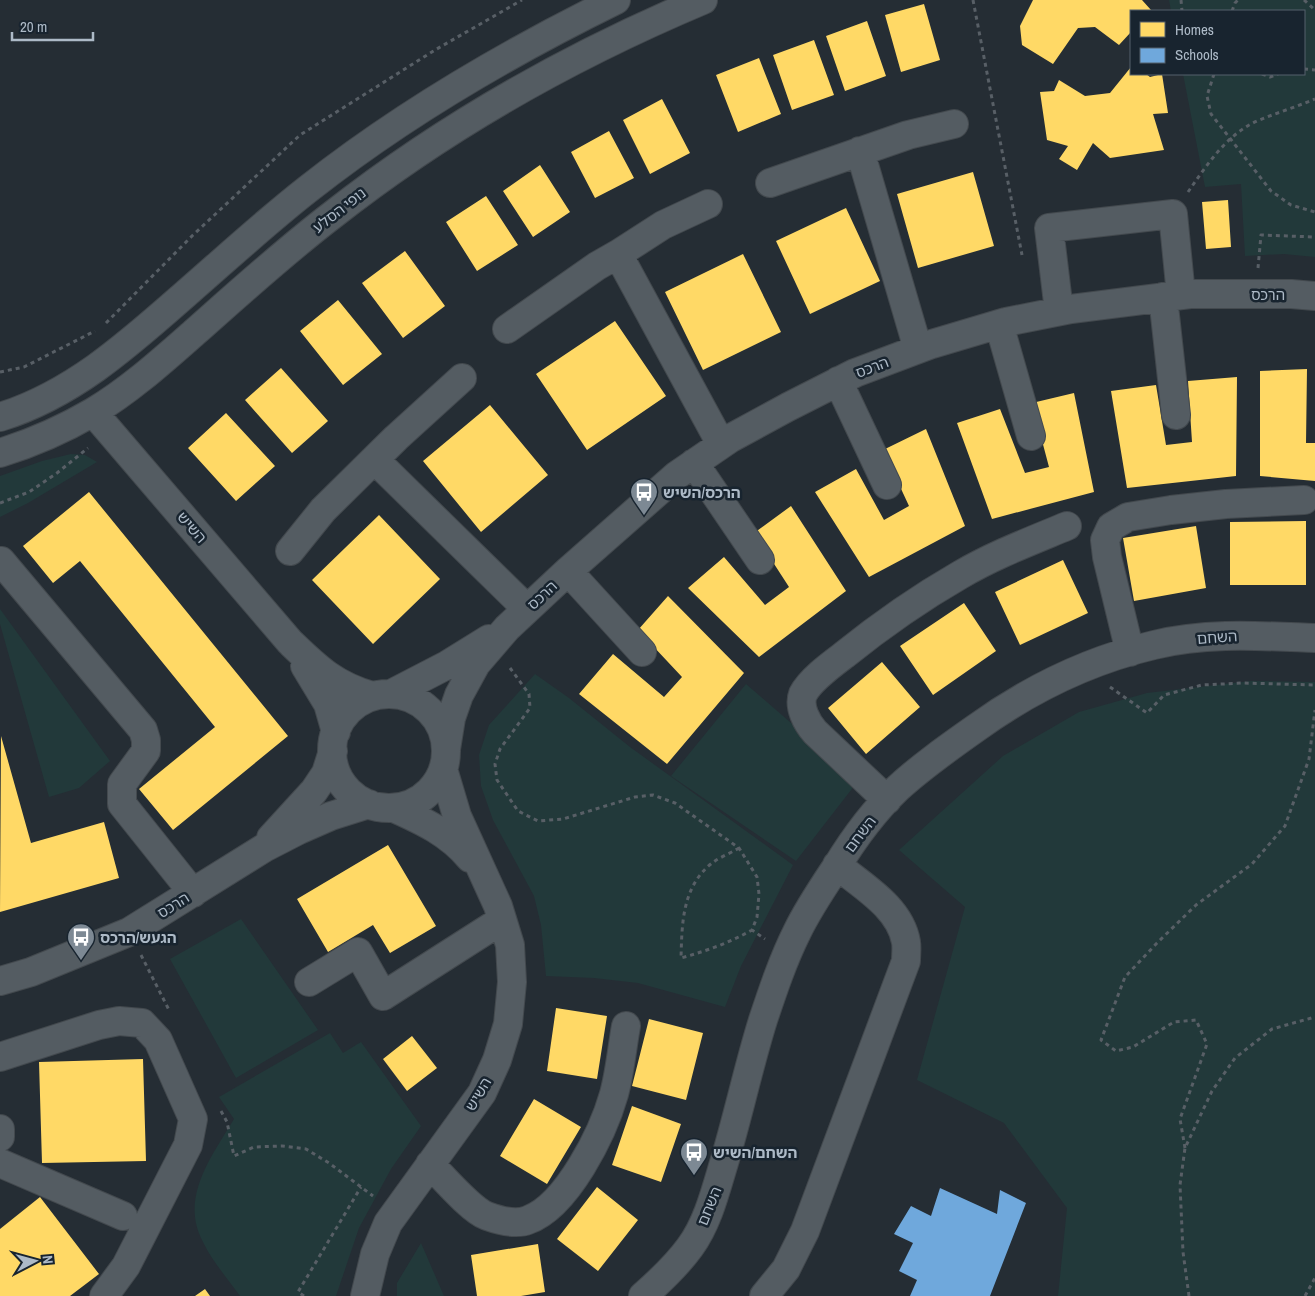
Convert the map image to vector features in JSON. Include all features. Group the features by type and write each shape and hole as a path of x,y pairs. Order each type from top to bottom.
{"street":[{"path":"0,416 14,412 76,382 101,365 142,333 252,235 362,149 464,82 565,25 616,0"},
{"name":"נופי הסלע","path":"0,453 101,422 121,393 164,359 275,261 374,183 481,112 581,56 703,0"},
{"path":"770,183 908,135 954,124"},
{"path":"860,151 918,350"},
{"path":"507,329 597,266 663,225 708,204"},
{"path":"1059,311 1049,228 1173,214 1172,296 1176,415"},
{"path":"618,254 721,444"},
{"name":"הרכס","path":"445,759 451,718 459,695 476,664 527,609 677,474 731,438 838,381 918,350 999,324 1059,311 1172,296 1255,294 1315,296"},
{"path":"999,324 1031,436"},
{"path":"290,551 323,510 462,378"},
{"path":"838,381 887,485"},
{"name":"השיש","path":"101,422 290,642 310,662 337,683 355,691 382,695"},
{"path":"374,460 527,609"},
{"path":"694,463 760,560"},
{"path":"1130,652 1107,557 1105,540 1111,526 1128,517 1171,510 1226,504 1304,500"},
{"path":"887,800 815,732 806,720 803,695 819,674 863,640 961,574 1012,549 1067,526"},
{"path":"1,561 143,730 146,740 146,751 122,784 122,804 193,893"},
{"path":"568,571 642,652"},
{"name":"השחם","path":"643,1296 667,1274 691,1246 707,1216 732,1137 763,1022 786,956 797,932 849,847 887,800 934,758 1006,707 1042,686 1083,668 1156,644 1228,636 1315,638"},
{"name":"הרכס","path":"382,695 447,665 499,637"},
{"name":"השיש","path":"290,642 328,704 334,742"},
{"path":"382,695 408,697 423,705 436,717 443,733 445,759 436,784 425,796 410,804 382,806 355,796 343,784 335,768 334,742 344,716 356,704 382,695"},
{"name":"הרכס","path":"258,852 314,791 326,773 334,742"},
{"name":"השיש","path":"365,1296 375,1254 388,1223 482,1093 497,1060 508,1024 512,982 510,945 498,906 481,873 457,816 445,759"},
{"name":"השיש","path":"382,806 442,831 460,846 481,873"},
{"name":"הרכס","path":"0,981 31,972 138,928 258,852 323,819 382,806"},
{"path":"764,1296 786,1269 804,1232 906,962 906,942 900,924 888,907 837,865"},
{"path":"309,982 358,952 383,996 502,920"},
{"path":"0,1058 99,1025 119,1021 142,1023 158,1040 193,1119 188,1145 126,1266 104,1296"},
{"path":"430,1164 485,1215 508,1221 527,1221 550,1208 575,1177 600,1133 614,1094 626,1026"},
{"path":"0,1129 0,1137"},
{"path":"0,1163 123,1216"}],"path":[{"path":"0,372 24,368 101,328 192,236 300,135 435,50 522,0"},
{"path":"973,0 1023,258"},
{"path":"1304,0 1315,10"},
{"path":"1214,75 1207,96 1211,114 1271,191 1291,205 1315,212"},
{"path":"1173,214 1208,162 1230,139 1256,122 1315,99"},
{"path":"1255,294 1261,235 1315,237"},
{"path":"0,503 29,492 57,473 101,422"},
{"path":"499,637 529,694 530,708 500,749 495,764 496,780 518,811 538,821 563,819 635,797 653,795 675,803 739,848 757,877 759,894 757,917 752,930 725,944 681,958 683,916 692,886 712,863 739,848"},
{"path":"1083,668 1147,713 1164,695 1202,684 1315,685"},
{"path":"1189,1296 1183,1252 1180,1185 1185,1148 1180,1119 1207,1044 1196,1020 1174,1022 1133,1047 1116,1051 1101,1040 1125,978 1196,905 1252,864 1285,826 1309,759 1315,710"},
{"path":"752,930 786,956"},
{"path":"1185,1148 1212,1091 1236,1058 1272,1030 1315,1017"},
{"path":"227,1122 234,1156 254,1147 282,1146 306,1149 329,1163 395,1213"},
{"path":"304,1296 298,1292 361,1188"},
{"path":"1305,1296 1315,1278"}],"green space":[{"path":"1169,0 1315,0 1315,257 1284,254 1245,256 1241,184 1205,187 1183,75 1305,75 1305,10 1171,10"},
{"path":"71,454 85,455 97,462 28,503 0,517 0,476 42,461"},
{"path":"0,609 110,761 79,788 49,797 0,624"},
{"path":"535,674 569,698 630,747 793,865 741,966 725,1007 638,983 594,978 546,976 541,925 534,896 493,820 481,786 479,755 489,725"},
{"path":"1251,681 1315,682 1315,1296 1058,1296 1067,1208 1004,1123 917,1080 965,907 899,850 1003,756 1079,712 1147,693"},
{"path":"746,684 858,781 796,861 671,776"},
{"path":"241,919 318,1030 236,1078 170,959"},
{"path":"330,1033 343,1053 361,1042 421,1126 391,1169 359,1228 336,1296 240,1296 215,1263 203,1242 197,1226 195,1209 196,1194 201,1178 216,1148 234,1119 219,1097"},
{"path":"421,1243 444,1296 397,1296 397,1283"}],"building: Homes":[{"path":"1033,0 1142,0 1151,10 1130,10 1130,33 1119,45 1095,27 1078,28 1053,64 1022,45 1020,26"},
{"path":"924,4 940,60 901,72 885,15"},
{"path":"867,21 886,76 845,91 826,36"},
{"path":"814,40 834,95 792,110 773,55"},
{"path":"759,58 781,114 738,132 716,75"},
{"path":"1130,68 1130,75 1147,75 1150,77 1162,75 1168,113 1153,114 1164,150 1110,158 1093,143 1077,170 1059,159 1068,146 1047,140 1040,92 1054,91 1059,80 1085,96 1110,93"},
{"path":"662,99 690,153 650,174 623,120"},
{"path":"609,131 634,178 595,198 571,152"},
{"path":"540,165 570,212 533,237 503,191"},
{"path":"973,172 994,246 918,268 897,194"},
{"path":"486,196 518,245 477,271 446,222"},
{"path":"1228,200 1231,247 1206,249 1202,202"},
{"path":"846,208 880,281 810,314 776,241"},
{"path":"405,251 445,306 403,338 362,283"},
{"path":"743,254 781,332 703,370 665,292"},
{"path":"338,300 382,354 343,385 300,331"},
{"path":"615,321 666,396 587,450 536,374"},
{"path":"281,368 328,421 292,453 245,400"},
{"path":"1307,369 1306,443 1315,443 1315,481 1260,476 1260,371"},
{"path":"1237,377 1236,476 1127,488 1111,391 1156,385 1166,445 1192,442 1188,381"},
{"path":"1074,393 1094,492 992,519 957,423 1000,409 1025,473 1049,467 1032,403"},
{"path":"490,405 548,475 481,532 423,461"},
{"path":"226,413 275,466 236,501 188,448"},
{"path":"926,429 965,526 869,577 815,492 856,469 884,520 909,506 883,450"},
{"path":"89,492 288,736 173,830 139,789 215,727 80,561 53,583 23,546"},
{"path":"791,506 846,591 759,657 688,588 724,557 765,605 789,587 754,533"},
{"path":"379,515 440,579 373,644 312,580"},
{"path":"1306,521 1306,585 1230,585 1230,522"},
{"path":"1196,526 1206,588 1134,601 1123,538"},
{"path":"1063,560 1088,613 1020,645 995,592"},
{"path":"668,596 744,673 667,764 579,694 613,654 664,697 682,677 638,630"},
{"path":"964,603 996,651 933,695 900,646"},
{"path":"882,662 920,707 866,754 828,708"},
{"path":"1,736 31,843 104,822 119,878 0,912"},
{"path":"388,845 436,926 390,953 373,925 328,952 297,899"},
{"path":"556,1008 607,1016 597,1079 547,1071"},
{"path":"649,1019 703,1033 686,1100 632,1086"},
{"path":"412,1036 437,1068 407,1091 383,1059"},
{"path":"143,1059 146,1161 42,1163 39,1062"},
{"path":"534,1099 581,1127 547,1184 500,1156"},
{"path":"632,1106 681,1124 661,1182 612,1165"},
{"path":"597,1187 638,1220 598,1271 557,1239"},
{"path":"40,1197 99,1274 70,1296 0,1296 0,1229"},
{"path":"538,1244 545,1292 521,1296 477,1296 471,1255"},
{"path":"205,1289 210,1296 195,1296"}],"building: Schools":[{"path":"940,1188 997,1214 1000,1190 1026,1203 990,1296 910,1296 917,1280 899,1271 913,1243 894,1234 911,1206 931,1216"}],"place":[{"name":"הרכס/השיש","path":"644,516"},
{"name":"הגעש/הרכס","path":"81,961"},
{"name":"השחם/השיש","path":"694,1176"}]}
